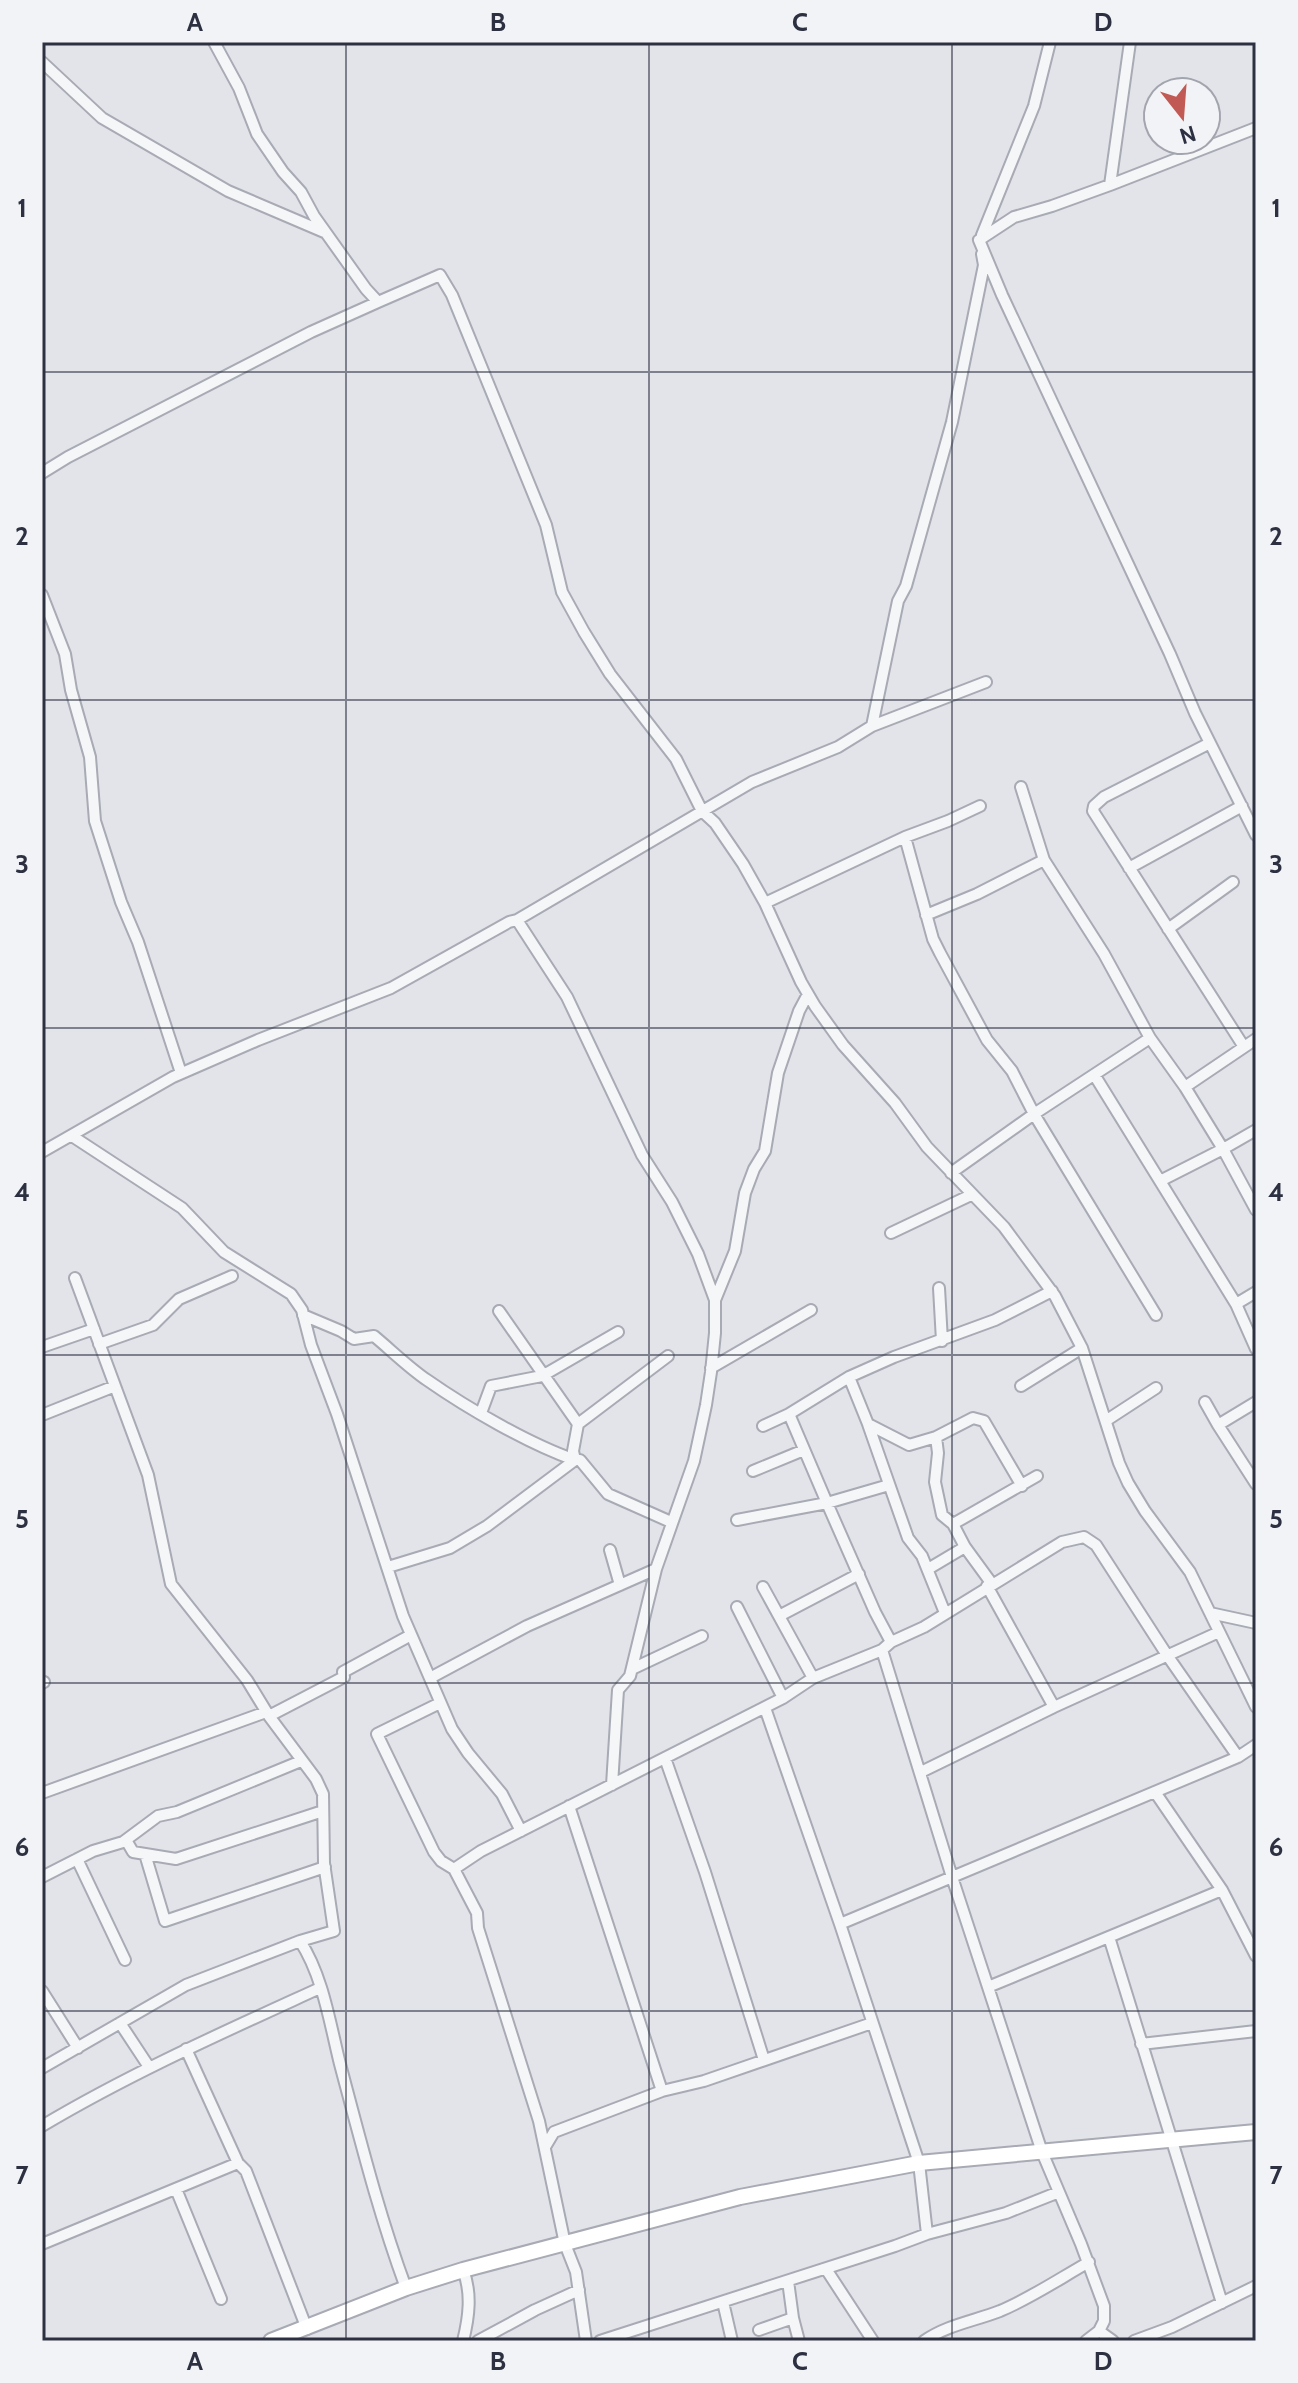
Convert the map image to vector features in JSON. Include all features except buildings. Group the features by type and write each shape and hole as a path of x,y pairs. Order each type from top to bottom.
{"street":[{"path":"214,42 239,88 257,134 378,302"},
{"path":"872,726 898,601 906,586 952,422 984,265 979,240 1034,106 1050,42"},
{"path":"1110,185 1130,42"},
{"path":"42,62 102,118 228,191 326,233"},
{"path":"979,240 1014,217 1110,185 1256,128"},
{"path":"979,240 1210,743 1256,835"},
{"path":"42,473 311,332 440,275 452,295 546,525 562,592 610,674 676,759 702,811 728,841 765,903 808,994 843,1045 951,1173 1004,1227 1052,1291 1082,1348 1128,1483 1190,1572 1256,1707"},
{"path":"42,595 65,654 71,690 90,757 95,821 181,1073"},
{"path":"42,1152 181,1073 391,988 517,920 752,782 838,747 872,726 986,682"},
{"path":"1210,743 1104,797 1093,811 1244,1047"},
{"path":"1021,787 1044,860 1104,954 1150,1038 1223,1149 1256,1209"},
{"path":"765,903 905,837 980,806"},
{"path":"1129,868 1242,806"},
{"path":"905,837 933,939 967,1004 987,1040 1012,1071 1034,1114 1156,1315"},
{"path":"926,915 977,894 1044,860"},
{"path":"1168,929 1233,882"},
{"path":"517,920 567,997 642,1155 672,1202 698,1254 715,1300"},
{"path":"612,1785 618,1690 630,1676 656,1569 694,1461 711,1368 715,1300 735,1251 745,1193 765,1151 778,1073 808,994"},
{"path":"951,1173 1150,1038"},
{"path":"1185,1087 1256,1039"},
{"path":"1095,1076 1236,1304 1256,1349"},
{"path":"1160,1181 1256,1130"},
{"path":"72,1136 182,1208 224,1252 291,1294 303,1315 403,1616 440,1703 452,1729 502,1794 521,1831"},
{"path":"891,1233 971,1195"},
{"path":"99,1344 153,1325 179,1299 232,1276"},
{"path":"42,2068 186,1985 334,1931 325,1867 323,1794 316,1779 267,1714 247,1680 171,1584 148,1475 75,1278"},
{"path":"939,1288 942,1341"},
{"path":"763,1426 789,1414 849,1377 995,1320 1052,1291"},
{"path":"1236,1304 1256,1292"},
{"path":"711,1368 811,1310"},
{"path":"499,1311 578,1424"},
{"path":"303,1315 354,1339 374,1336 426,1379 481,1413 554,1453 580,1460 608,1494 671,1522"},
{"path":"42,1347 94,1329"},
{"path":"481,1413 491,1386 544,1375 618,1332"},
{"path":"1021,1386 1082,1348"},
{"path":"575,1460 573,1451 578,1424 668,1356"},
{"path":"849,1377 908,1538 922,1556 945,1613"},
{"path":"42,1415 115,1386"},
{"path":"1107,1420 1156,1388"},
{"path":"1205,1402 1256,1483"},
{"path":"1218,1425 1256,1402"},
{"path":"789,1414 891,1642"},
{"path":"868,1424 909,1445 936,1437 973,1418 984,1421 1022,1486"},
{"path":"936,1437 935,1482 942,1515 953,1524 990,1585 1054,1707"},
{"path":"753,1471 804,1450"},
{"path":"388,1567 450,1548 487,1526 575,1460"},
{"path":"953,1524 1037,1476"},
{"path":"737,1520 827,1503 889,1485"},
{"path":"454,1869 481,1851 765,1708 813,1678 882,1650 1075,1537 1084,1537 1096,1545 1238,1757"},
{"path":"928,1569 965,1547"},
{"path":"610,1550 620,1585"},
{"path":"430,1678 527,1626 656,1569"},
{"path":"779,1616 859,1574"},
{"path":"763,1587 813,1678"},
{"path":"737,1607 783,1698"},
{"path":"1210,1613 1256,1623"},
{"path":"921,1772 1219,1632"},
{"path":"42,1793 267,1714 344,1677 343,1672 411,1635"},
{"path":"632,1669 702,1636"},
{"path":"882,1650 1042,2152 1089,2262 1105,2314 1099,2331 1086,2341"},
{"path":"440,1703 377,1734 434,1852 454,1869 477,1913 478,1928 539,2121 565,2244 576,2272 586,2341"},
{"path":"765,1708 919,2163 927,2234"},
{"path":"840,1924 1238,1757 1256,1745"},
{"path":"665,1758 705,1872 764,2060"},
{"path":"42,1877 126,1840 158,1816 177,1812 301,1761"},
{"path":"1155,1792 1222,1890 1256,1956"},
{"path":"569,1806 662,2091"},
{"path":"126,1840 133,1852 176,1859 323,1811"},
{"path":"145,1854 165,1921 325,1867"},
{"path":"77,1859 125,1960"},
{"path":"988,1987 1222,1890"},
{"path":"1109,1937 1222,2303"},
{"path":"300,1941 320,1988 362,2148 406,2288"},
{"path":"42,2126 149,2067 320,1988"},
{"path":"42,1991 78,2048"},
{"path":"120,2023 149,2067"},
{"path":"545,2147 554,2132 662,2091 704,2081 872,2023"},
{"path":"1141,2044 1256,2031"},
{"path":"186,2049 238,2163 246,2171 307,2329"},
{"path":"271,2341 406,2288 463,2270 740,2197 919,2163 1256,2132"},
{"path":"42,2244 238,2163"},
{"path":"176,2189 221,2299"},
{"path":"600,2341 927,2234 1006,2213 1059,2192"},
{"path":"924,2341 959,2323 1022,2301 1089,2262"},
{"path":"826,2269 873,2341"},
{"path":"463,2270 469,2284 468,2321 463,2341"},
{"path":"788,2281 799,2341"},
{"path":"1134,2341 1256,2286"},
{"path":"478,2341 579,2290"},
{"path":"723,2302 732,2341"},
{"path":"759,2330 793,2318"},
{"path":"1099,2331 1113,2341"}]}
